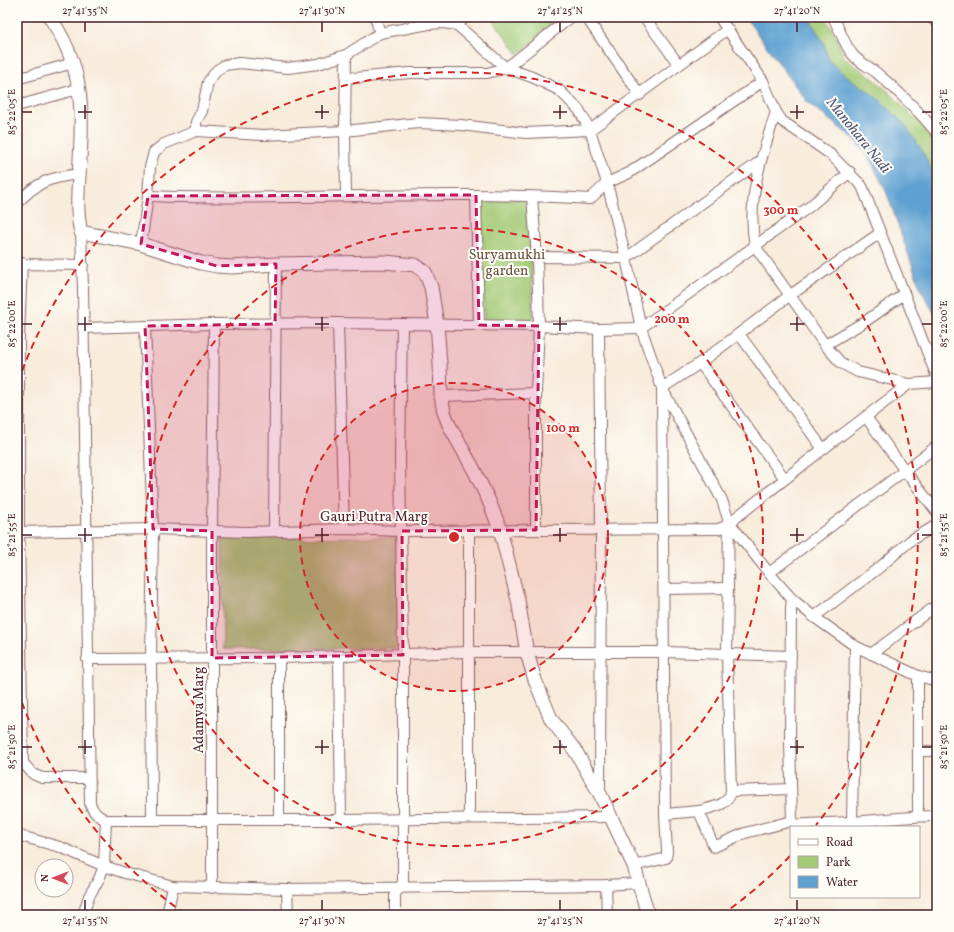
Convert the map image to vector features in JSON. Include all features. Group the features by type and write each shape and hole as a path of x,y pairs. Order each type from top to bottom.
{"main road":[{"path":"50,17 64,41 73,63 78,88 81,118 78,215 81,232 141,244 201,263 217,266 232,267 276,264 385,262 415,265 426,272 429,278 437,324 441,396 444,412 449,425 489,501 500,529 518,600 527,653 535,680 551,719 576,752 600,794 634,866 648,915"}],"street":[{"path":"375,17 380,33"},
{"path":"457,25 465,17"},
{"path":"346,76 355,78 409,73 487,74 506,68 571,17"},
{"path":"586,17 640,95"},
{"path":"644,17 679,65"},
{"path":"719,17 763,81 776,112 782,121 830,154 850,172 862,186 871,205 880,233 937,377"},
{"path":"833,17 848,48 854,56 876,72 902,95 937,133"},
{"path":"930,17 937,22"},
{"path":"196,131 196,122 202,111 208,82 217,70 225,65 240,63 288,68 318,64 346,56 380,33 427,20 457,25 506,68 532,77 559,90 579,110 590,130 607,183 626,258 641,328 662,388 722,500 729,522 727,654 730,797 726,802 699,811 665,814"},
{"path":"141,244 148,196 150,167 154,152 164,144 196,131 263,135 345,131 418,123 461,125 526,133 590,130 640,95 728,29"},
{"path":"346,56 346,196"},
{"path":"17,79 73,63"},
{"path":"148,196 278,198 346,196 532,196 590,199 607,183 629,173 763,81"},
{"path":"17,106 78,88"},
{"path":"776,112 759,162 752,212 752,232 755,246 825,345 841,363 858,372 910,384 937,382"},
{"path":"536,257 626,258 759,162"},
{"path":"84,328 214,324 338,323 539,326 599,329 641,328 809,207 850,172"},
{"path":"17,203 38,184 57,177 79,174"},
{"path":"476,196 478,325"},
{"path":"532,196 539,326 536,393 536,530"},
{"path":"81,232 84,328 89,778 90,803 93,811 99,817 106,820 341,820 610,817"},
{"path":"662,388 739,334 789,296 880,233"},
{"path":"83,265 20,263 18,532 19,682 23,763 33,774 42,778 89,778"},
{"path":"274,531 276,264"},
{"path":"825,345 866,321 904,294"},
{"path":"338,323 344,529"},
{"name":"Adamya Marg","path":"212,888 212,531 214,324"},
{"path":"395,915 395,893 403,882 404,819 402,530 400,461 402,324"},
{"path":"145,326 153,529 150,658 152,819"},
{"path":"599,329 601,530 600,794"},
{"path":"739,334 823,449"},
{"path":"700,362 785,479"},
{"name":"Gauri Putra Marg","path":"18,532 153,529 212,531 344,529 718,529 724,526 910,384"},
{"path":"634,866 666,858 667,852 665,814 662,388"},
{"path":"441,396 536,393"},
{"path":"866,417 937,512"},
{"path":"768,572 937,446"},
{"path":"729,522 768,572 792,599 814,617 855,646 918,676 937,681"},
{"path":"814,617 880,567 911,540 937,525"},
{"path":"469,530 469,818"},
{"path":"664,589 727,588"},
{"path":"792,599 792,821 797,825 918,816 937,816"},
{"path":"871,654 937,605"},
{"path":"852,822 855,646"},
{"path":"87,659 279,658 468,652 664,652 791,656"},
{"path":"339,656 341,820"},
{"path":"279,658 279,820"},
{"path":"918,676 918,816"},
{"path":"918,751 937,751"},
{"path":"731,791 791,789"},
{"path":"699,811 714,846 745,833 792,821"},
{"path":"83,915 89,896 99,879 104,866 106,820"},
{"path":"17,835 60,847 104,866 173,886 287,889 606,885 638,883"},
{"path":"606,885 607,915"},
{"path":"167,915 173,886"},
{"path":"287,889 288,915"}],"highlighted area":[{"path":"476,195 479,325 539,326 536,530 402,531 403,655 212,658 212,531 153,529 145,326 275,324 276,264 217,266 141,244 148,196"}],"green space":[{"path":"491,17 548,17 555,27 518,54"},
{"path":"808,17 825,17 837,38 844,58 874,79 922,125 937,149 937,183 922,150 867,90 841,72 831,62 827,56 824,43"},
{"name":"Suryamukhi garden","path":"525,198 530,202 533,318 530,324 488,323 484,320 482,207 485,200"},
{"path":"400,537 400,648 223,649 222,538"}],"water":[{"name":"Manohara Nadi","path":"745,17 808,17 824,43 827,56 831,62 841,72 880,100 906,126 922,150 937,183 937,318 921,290 886,191 868,156 854,139 808,103"}]}
